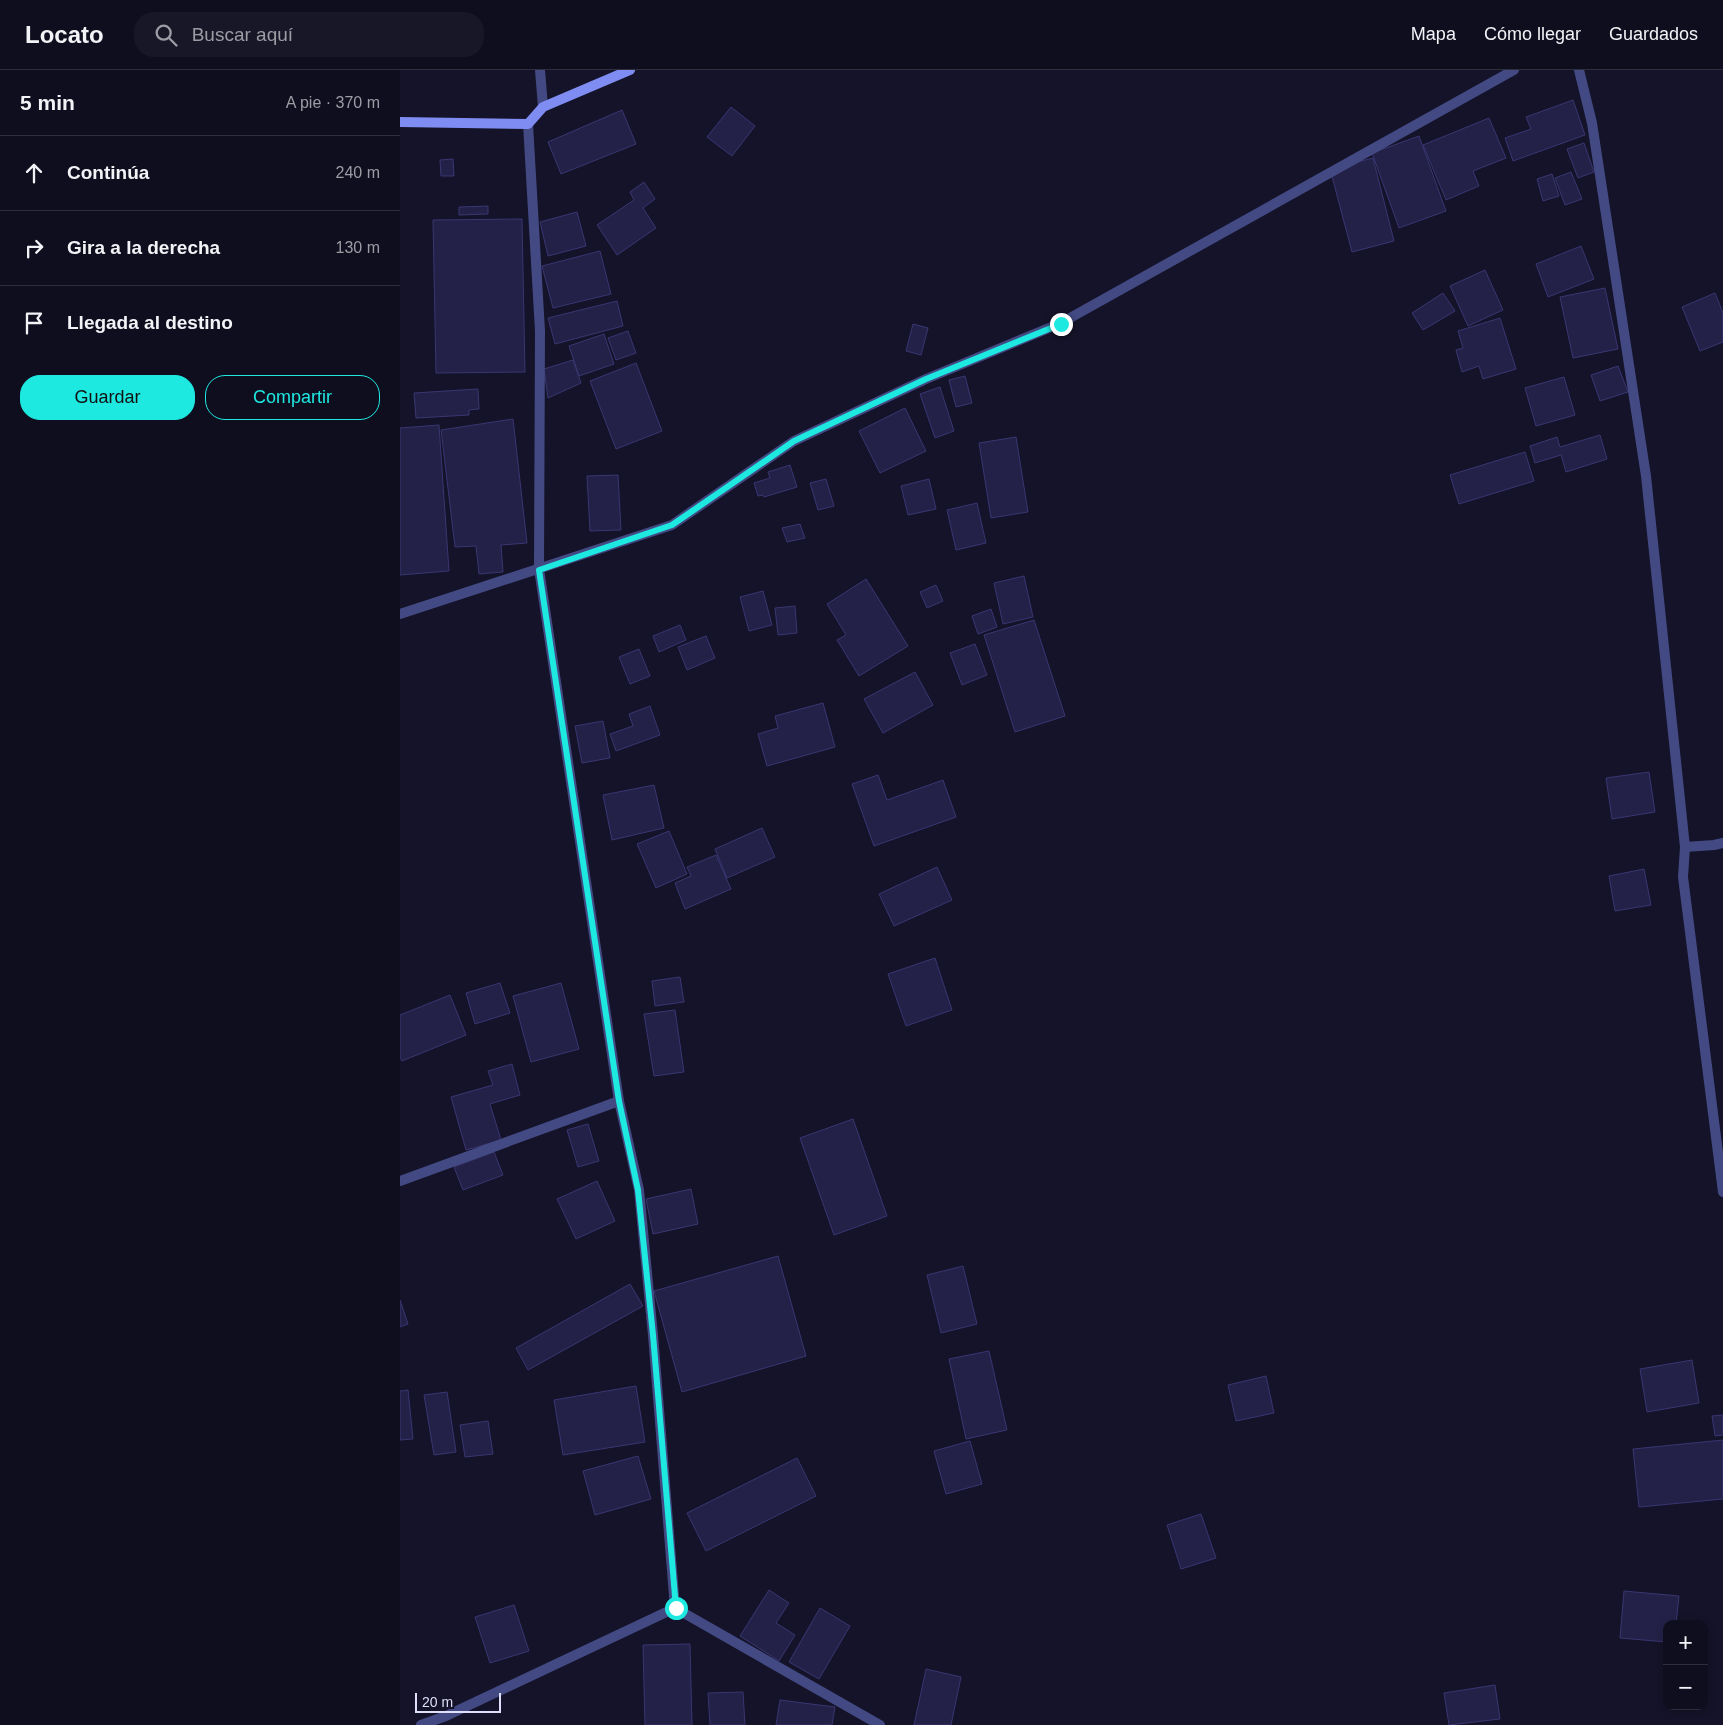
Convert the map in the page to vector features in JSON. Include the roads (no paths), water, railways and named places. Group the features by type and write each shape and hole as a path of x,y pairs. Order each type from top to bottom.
{"main road":[{"path":"400,122 528,124 543,107 630,70"}],"street":[{"path":"540,70 543,107"},
{"path":"400,614 672,525 794,441 926,379 1061,324 1514,70"},
{"path":"1579,70 1592,123 1646,476 1685,847 1683,877 1723,1192"},
{"path":"528,124 540,332 539,570 619,1101 638,1190 654,1345 676,1608"},
{"path":"1685,847 1723,843"},
{"path":"400,1181 619,1101"},
{"path":"421,1725 446,1716 676,1608"},
{"path":"676,1608 880,1725"}]}
